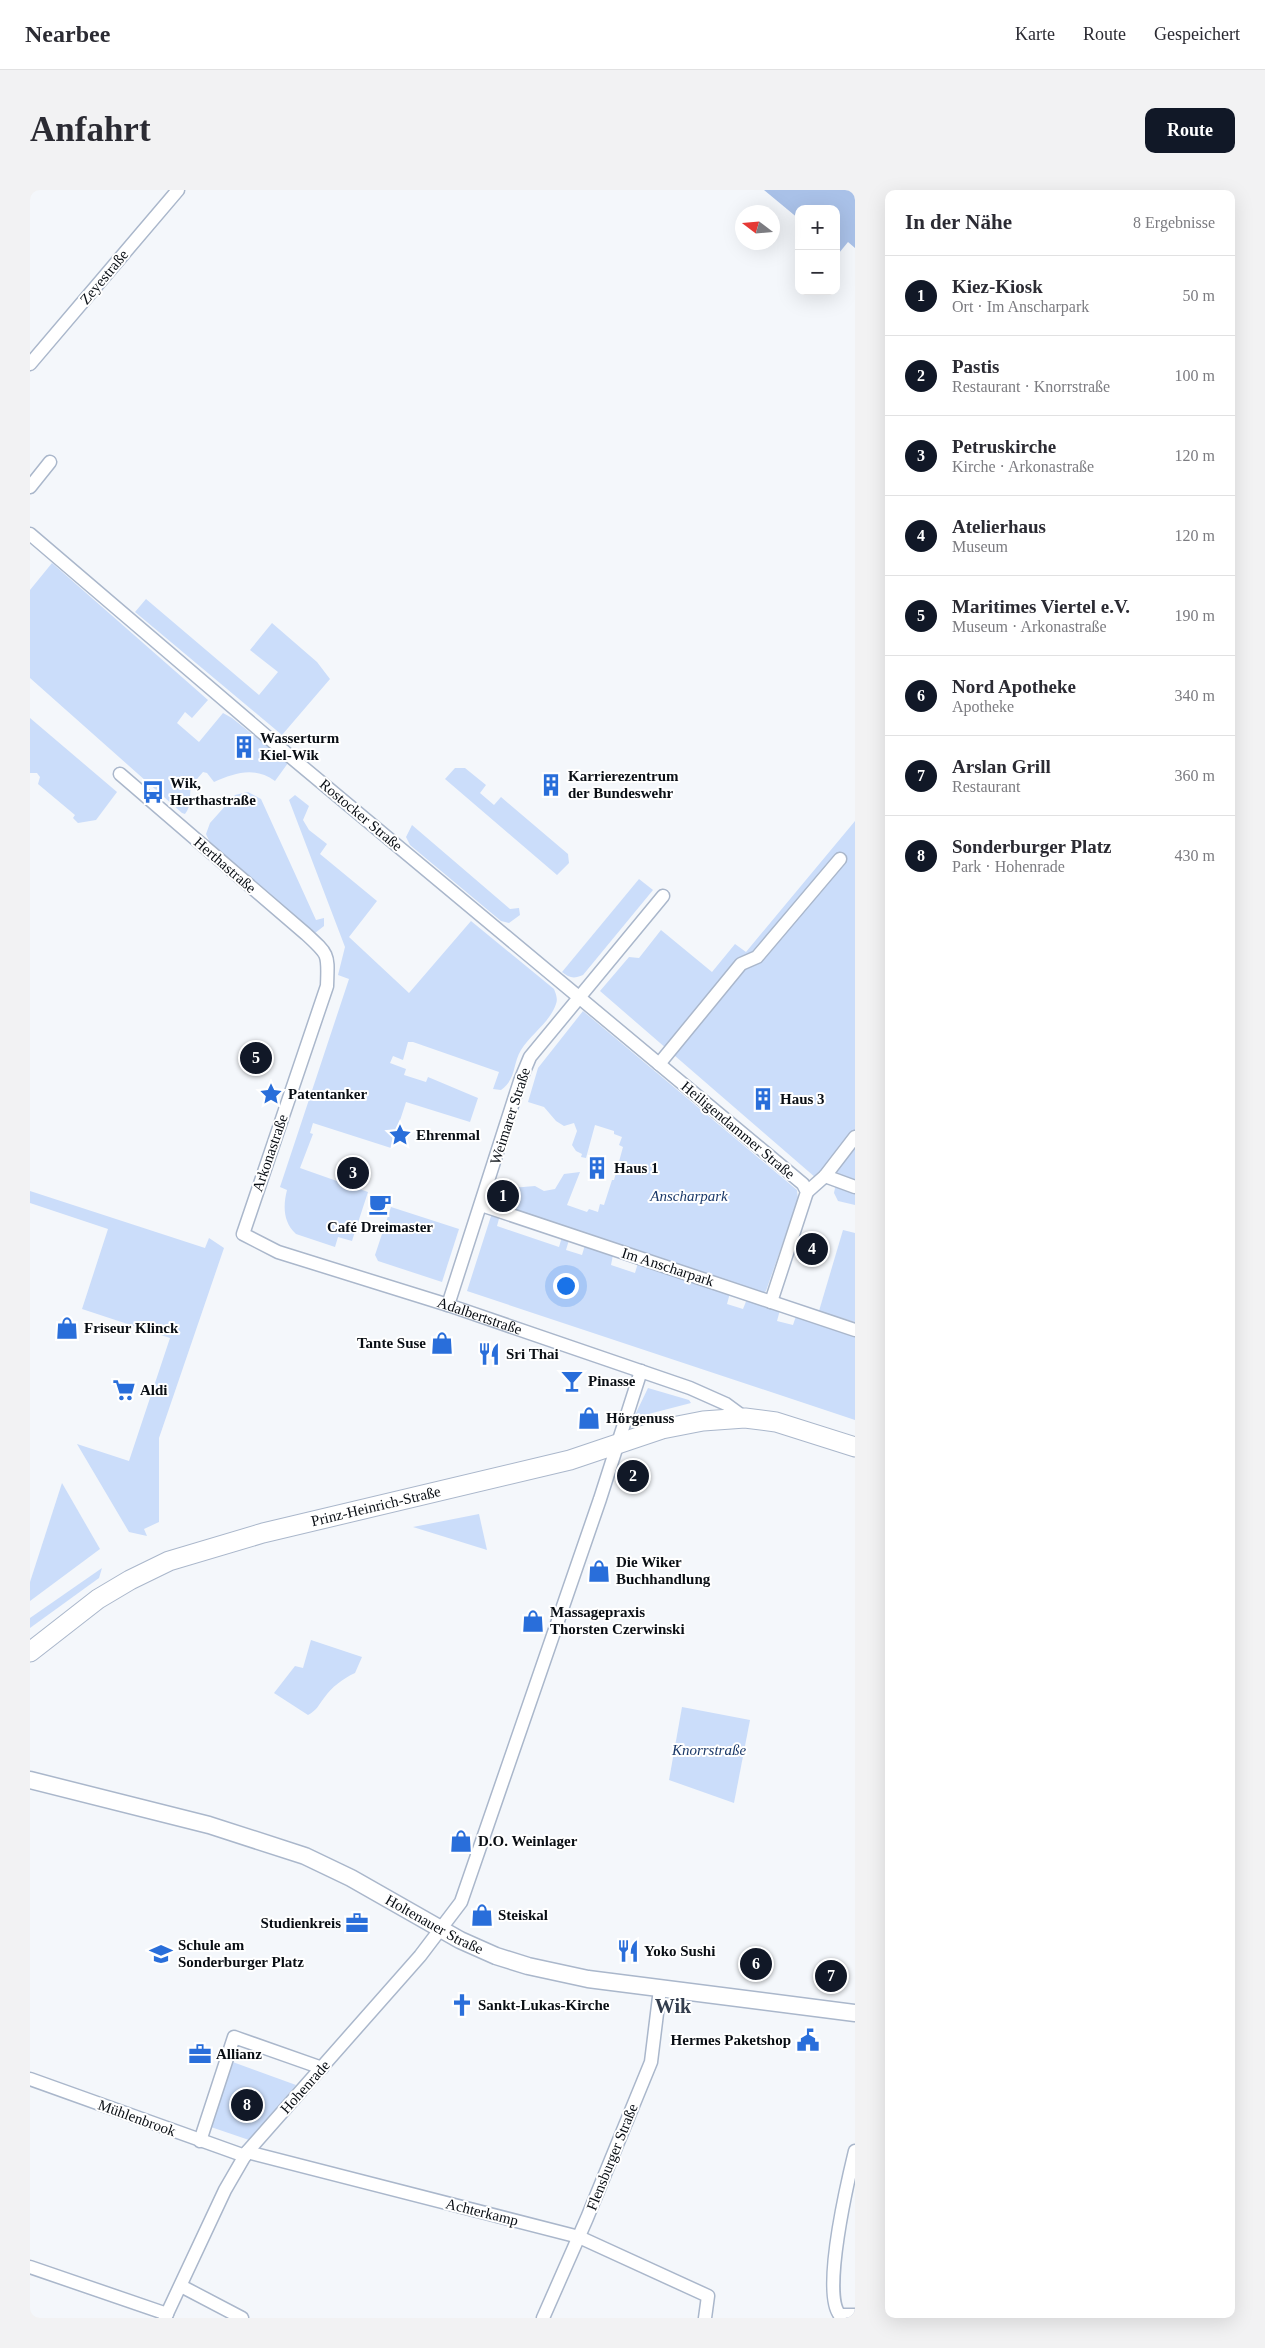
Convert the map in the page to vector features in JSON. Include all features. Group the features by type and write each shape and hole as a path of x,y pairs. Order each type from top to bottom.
{"main road":[{"name":"Prinz-Heinrich-Straße","path":"30,1652 98,1599 130,1580 169,1561 273,1531 570,1460 618,1442 679,1424 745,1418"},
{"name":"Adalbertstraße","path":"745,1418 776,1422 855,1447"}],"street":[{"name":"Zeyestraße","path":"30,364 178,190"},
{"path":"30,487 50,462"},
{"name":"Rostocker Straße","path":"30,534 299,763 579,997"},
{"name":"Herthastraße","path":"120,774 322,948 328,958"},
{"path":"659,1064 741,964 757,957 840,859"},
{"name":"Weimarer Straße","path":"448,1306 520,1081 530,1056 663,896"},
{"name":"Arkonastraße","path":"243,1234 327,986 328,958"},
{"name":"Heiligendammer Straße","path":"579,997 803,1184 807,1192 770,1302"},
{"path":"807,1192 825,1176 855,1137"},
{"path":"825,1176 855,1186"},
{"name":"Im Anscharpark","path":"481,1205 855,1330"},
{"name":"Adalbertstraße","path":"243,1234 278,1252 448,1306 641,1371 726,1404 745,1418"},
{"path":"441,1930 461,1902 641,1371"},
{"name":"Holtenauer Straße","path":"30,1780 209,1825 292,1852 336,1871 441,1930 488,1953 528,1966 588,1979 855,2013"},
{"name":"Hohenrade","path":"166,2316 225,2190 246,2154 441,1930"},
{"name":"Flensburger Straße","path":"543,2318 579,2237 651,2062 660,1989"},
{"path":"200,2141 234,2037 322,2068"},
{"name":"Mühlenbrook","path":"30,2079 200,2141 246,2154"},
{"path":"855,2152 842,2202 833,2300 839,2316 855,2316"},
{"name":"Achterkamp","path":"246,2154 579,2237 708,2296 705,2318"},
{"path":"30,2267 166,2316"},
{"path":"180,2286 242,2318"}],"green space":[{"path":"52,563 208,700 192,718 185,712 177,723 199,742 223,713 232,718 288,763 275,781 267,776 244,772 214,782 207,773 203,772 191,786 189,808 185,814 182,813 30,678 30,590"},
{"path":"146,599 259,695 278,672 250,650 272,623 317,662 330,679 282,735 135,612"},
{"path":"30,718 117,792 96,820 78,823 73,818 75,815 38,784 40,777 37,773 30,773"},
{"path":"455,768 465,768 486,785 480,793 494,805 501,797 568,854 569,863 557,875 445,779"},
{"path":"248,792 261,799 316,920 324,918 324,926 315,933 211,845 206,834 210,823 235,795"},
{"path":"295,795 309,806 303,820 309,830 327,844 320,854 377,901 349,937 409,993 471,921 554,989 557,998 549,1017 521,1050 510,1081 501,1090 493,1089 499,1072 413,1042 408,1042 403,1060 393,1056 390,1063 406,1069 404,1075 426,1082 428,1077 478,1098 470,1122 406,1102 391,1148 313,1123 310,1133 313,1134 300,1168 368,1192 352,1241 338,1237 335,1247 296,1234 286,1219 285,1202 287,1190 280,1187 349,979 338,975 345,947 289,800"},
{"path":"855,821 855,1186 816,1178 600,991 629,957 639,958 661,930 712,972 735,944 746,952"},
{"path":"412,825 510,909 519,908 520,915 509,923 501,921 410,845 406,837"},
{"path":"639,879 653,890 583,975 577,977 567,976 562,972"},
{"name":"Anscharpark","path":"583,1011 797,1190 798,1199 766,1291 758,1297 504,1213 511,1188 535,1186 544,1191 555,1189 564,1174 580,1172 567,1205 587,1212 589,1209 598,1212 600,1204 604,1205 612,1180 614,1180 623,1147 619,1145 622,1137 614,1134 614,1131 595,1125 586,1158 581,1157 582,1154 576,1151 572,1145 577,1131 574,1123 564,1126 556,1121 544,1107 528,1102 538,1068"},
{"path":"836,1183 855,1190 855,1205 838,1201 834,1193"},
{"path":"30,1191 205,1248 209,1238 224,1248 159,1438 159,1522 144,1529 147,1536 129,1532 77,1444 129,1461 170,1338 82,1309 108,1229 30,1203"},
{"path":"391,1207 459,1229 442,1282 378,1261 375,1255"},
{"path":"492,1213 500,1215 497,1226 559,1247 562,1237 569,1240 566,1250 582,1255 585,1245 613,1255 611,1265 635,1273 638,1263 730,1293 727,1304 743,1309 747,1299 780,1310 777,1321 793,1325 796,1316 855,1334 855,1420 467,1291"},
{"path":"843,1230 855,1233 855,1322 819,1311"},
{"path":"648,1388 689,1400 691,1403 637,1417 636,1413"},
{"path":"62,1483 100,1549 30,1601 30,1582"},
{"path":"479,1514 487,1550 413,1527"},
{"path":"102,1568 99,1578 30,1628 30,1618"},
{"path":"311,1640 362,1657 355,1673 334,1687 315,1710 308,1715 274,1693 295,1666 303,1668"},
{"name":"Knorrstraße","path":"682,1707 750,1720 734,1803 669,1780"},
{"path":"230,2061 296,2085 249,2140 208,2126"}],"shaded area":[{"path":"764,190 855,190 855,248 848,242 840,252 840,205 795,205 795,216"}],"place":[{"name":"Wasserturm Kiel-Wik","path":"244,747"},
{"name":"Karrierezentrum der Bundeswehr","path":"551,785"},
{"name":"Wik, Herthastraße","path":"153,792"},
{"name":"Maritimes Viertel e.V.","path":"256,1058"},
{"name":"Patentanker","path":"271,1094"},
{"name":"Haus 3","path":"763,1099"},
{"name":"Ehrenmal","path":"400,1135"},
{"name":"Haus 1","path":"597,1168"},
{"name":"Petruskirche","path":"353,1173"},
{"name":"Kiez-Kiosk","path":"503,1196"},
{"name":"Café Dreimaster","path":"380,1204"},
{"name":"Atelierhaus","path":"812,1249"},
{"name":"Friseur Klinck","path":"67,1328"},
{"name":"Tante Suse","path":"442,1343"},
{"name":"Sri Thai","path":"489,1354"},
{"name":"Pinasse","path":"572,1381"},
{"name":"Aldi","path":"124,1390"},
{"name":"Hörgenuss","path":"589,1418"},
{"name":"Pastis","path":"633,1476"},
{"name":"Die Wiker Buchhandlung","path":"599,1571"},
{"name":"Massagepraxis Thorsten Czerwinski","path":"533,1621"},
{"name":"D.O. Weinlager","path":"461,1841"},
{"name":"Steiskal","path":"482,1915"},
{"name":"Studienkreis","path":"357,1923"},
{"name":"Yoko Sushi","path":"628,1951"},
{"name":"Schule am Sonderburger Platz","path":"161,1954"},
{"name":"Nord Apotheke","path":"756,1964"},
{"name":"Arslan Grill","path":"831,1976"},
{"name":"Sankt-Lukas-Kirche","path":"462,2005"},
{"name":"Hermes Paketshop","path":"808,2040"},
{"name":"Allianz","path":"200,2054"},
{"name":"Sonderburger Platz","path":"247,2105"}],"district":[{"name":"Wik","path":"673,2006"}]}
